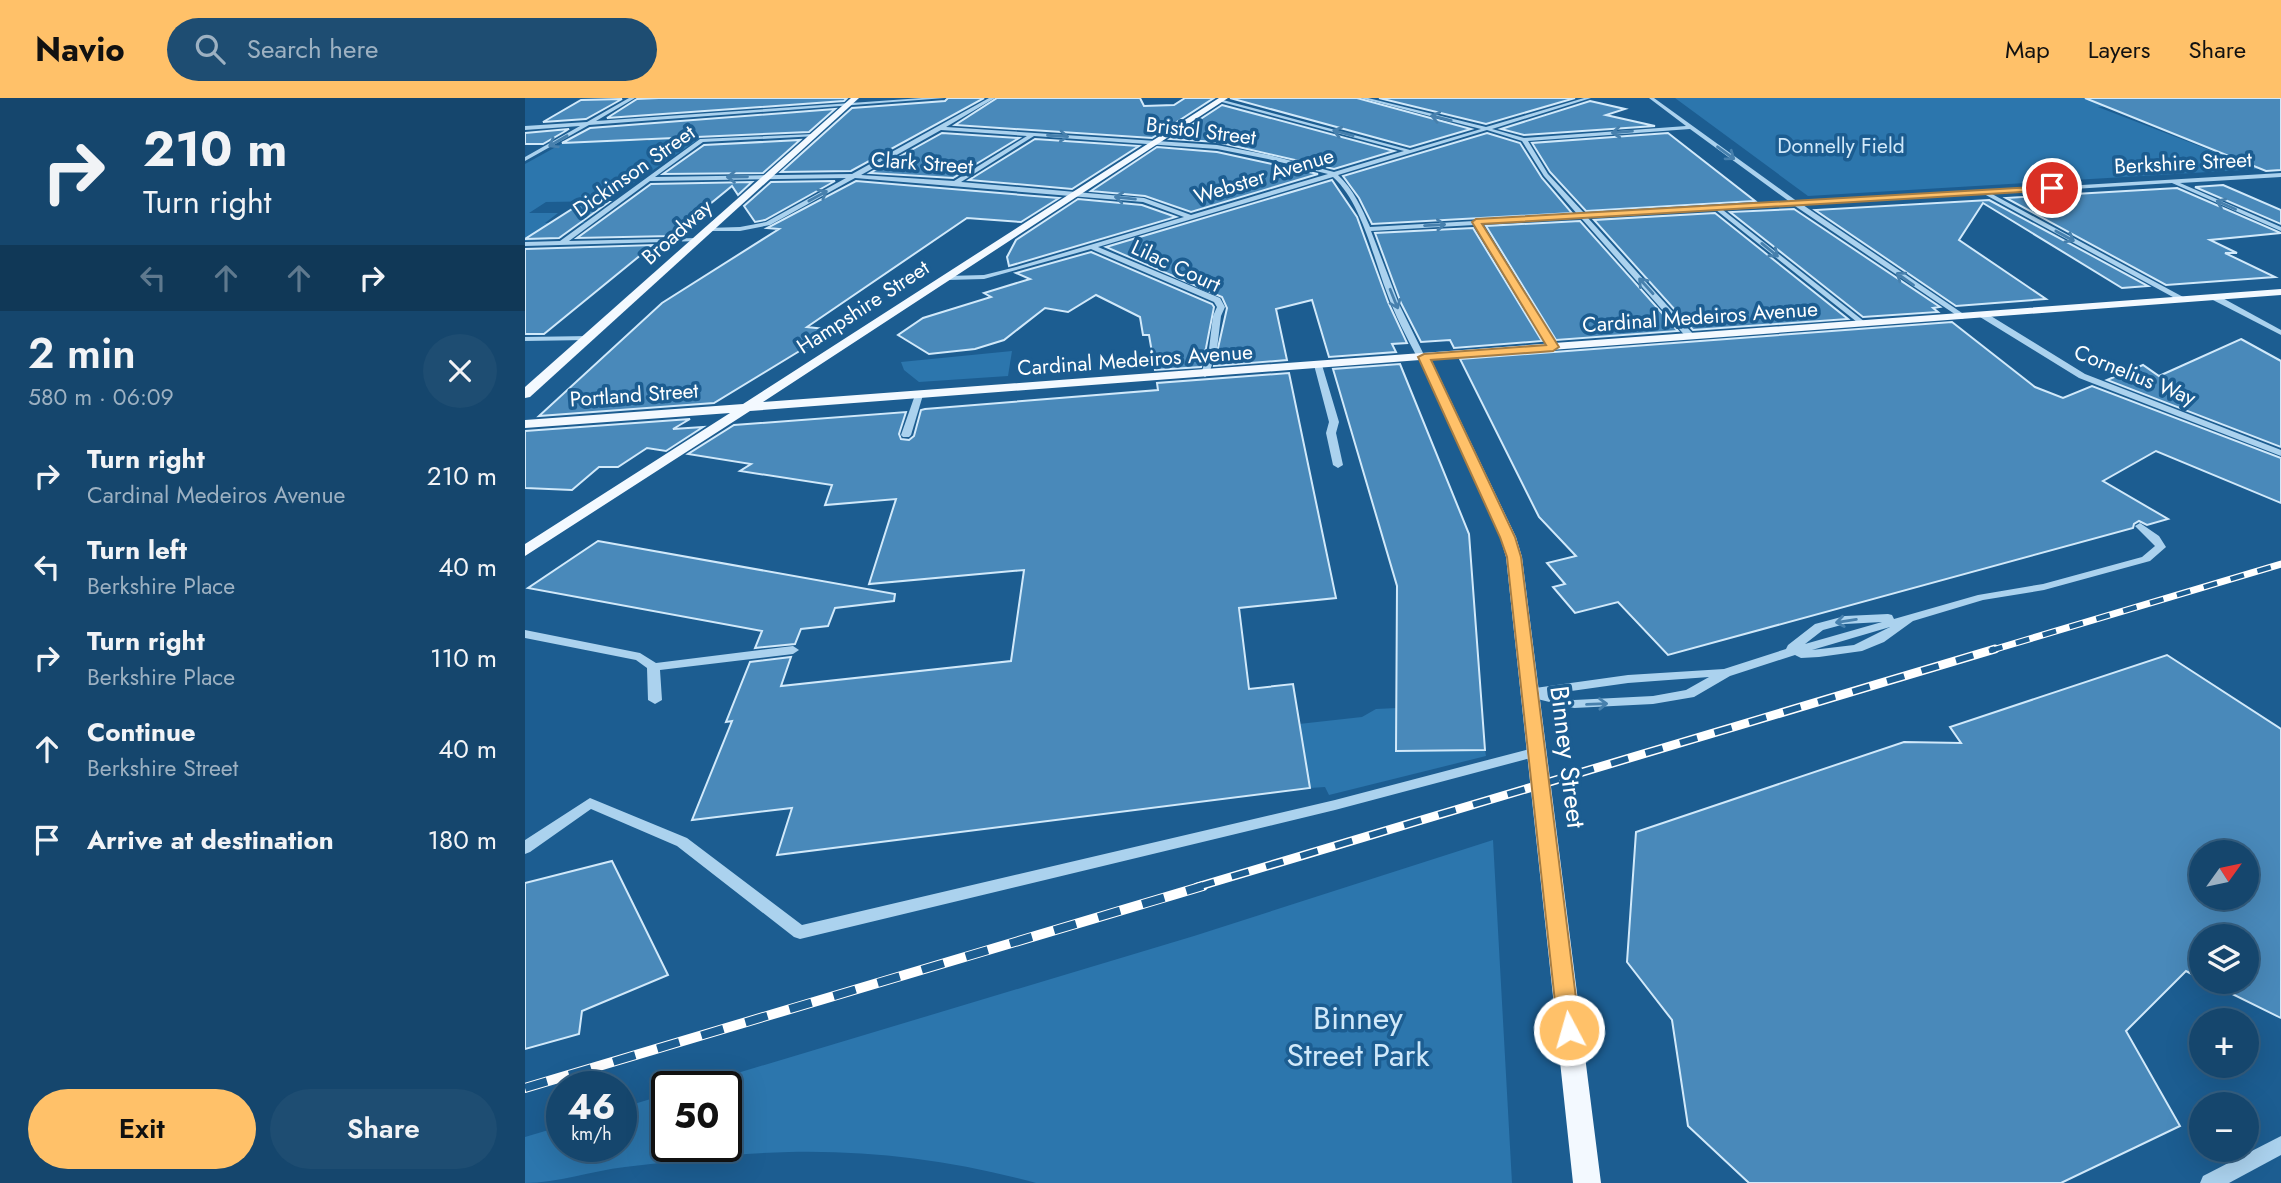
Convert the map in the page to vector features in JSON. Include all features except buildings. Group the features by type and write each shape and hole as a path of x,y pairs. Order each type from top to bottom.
{"main road":[{"name":"Hampshire Street","path":"525,551 1222,99"},
{"name":"Broadway","path":"525,394 852,101"},
{"name":"Cardinal Medeiros Avenue","path":"745,408 2281,292"},
{"name":"Binney Street","path":"1422,357 1511,547 1587,1183"},
{"name":"Portland Street","path":"525,424 745,408"}],"street":[{"path":"525,159 633,98"},
{"path":"525,128 852,101 943,98"},
{"path":"709,229 765,225 993,98"},
{"path":"1361,98 1524,140 1690,127"},
{"path":"1572,98 1586,99"},
{"path":"1651,98 1796,203 1962,317"},
{"path":"1222,99 1409,151"},
{"name":"Webster Avenue","path":"947,278 984,277 1586,99"},
{"name":"Bristol Street","path":"940,128 1217,147 1333,174"},
{"path":"955,183 1033,134"},
{"name":"Dickinson Street","path":"562,243 704,139 814,136"},
{"path":"1524,140 1546,175 1691,337"},
{"path":"1333,174 1342,178 1367,229 1394,302 1422,357"},
{"name":"Berkshire Street","path":"1367,229 2281,175"},
{"name":"Clark Street","path":"647,179 855,176 1144,200 1190,217"},
{"path":"2172,181 2281,229"},
{"path":"1984,192 2182,300"},
{"path":"1716,208 1862,324"},
{"path":"1476,222 1553,347"},
{"path":"525,244 697,240"},
{"name":"Lilac Court","path":"1091,247 1217,300 1221,307 1205,374"},
{"path":"2214,298 2281,333"},
{"name":"Cornelius Way","path":"1983,315 2083,376 2281,453"},
{"path":"525,339 587,338"},
{"path":"1318,365 1334,422 1331,433 1338,465"},
{"path":"906,435 919,395"},
{"path":"1783,654 1819,627 1845,620 1914,616 1982,597 2044,587 2146,559 2161,547 2155,538 2140,526"},
{"path":"1530,693 1574,705 1653,700 1689,694 1725,673 1783,654 1847,652 1876,644 1914,616"},
{"path":"525,634 640,657 653,667 793,650"},
{"path":"653,667 655,700"},
{"path":"1530,693 1581,683 1676,674 1725,673"},
{"path":"525,848 590,803 682,842 800,932 1335,805 1537,752"},
{"path":"2210,1183 2281,1144"}],"green space":[{"name":"Donnelly Field","path":"1675,98 2096,98 2117,106 2098,107 2259,169 1808,196"},
{"path":"802,125 792,133 713,135 703,138 719,127"},
{"path":"628,136 621,141 702,138 607,201 546,202 529,213 558,213 545,223 587,222 575,225 559,236 563,238 525,241 525,164 574,137"},
{"path":"1012,351 1008,376 919,382 904,370 901,362"},
{"path":"1397,708 1396,750 1485,750 1486,756 1329,795 1325,787 1310,788 1299,724 1362,717 1376,709"},
{"name":"Binney Street Park","path":"1493,840 1512,1183 1036,1183 945,1163 883,1155 820,1152 742,1155 742,1072 1194,936"},
{"name":"Binney Street Park","path":"651,1099 651,1162 671,1162 525,1183 525,1137 546,1131 546,1162 637,1162 637,1103"}],"railway":[{"path":"1989,651 2281,564"},
{"path":"1197,887 1995,649"},
{"path":"525,1088 1203,886"}],"route":[{"path":"1569,1030 1514,557 1424,357 1553,347 1476,222 2052,188"}]}
